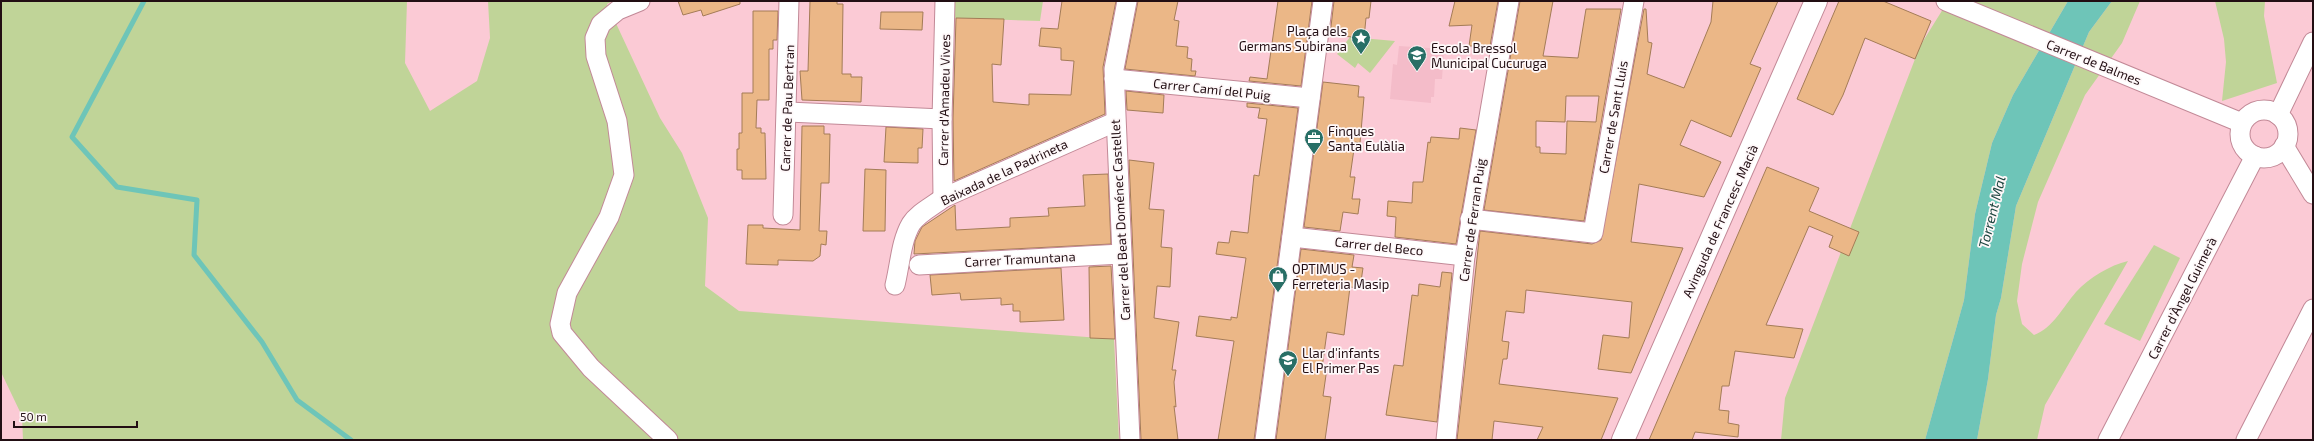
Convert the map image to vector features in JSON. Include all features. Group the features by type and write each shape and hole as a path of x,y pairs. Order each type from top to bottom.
{"street":[{"path":"640,1 618,10 602,24 595,38 595,47 617,121 624,175 609,217 567,293 562,309 560,324 562,333 591,368 668,440"},
{"name":"Carrer de Pau Bertran","path":"783,215 788,112 789,1"},
{"name":"Carrer d'Amadeu Vives","path":"943,198 942,119 945,1"},
{"name":"Carrer del Beat Doménec Castellet","path":"1126,1 1114,69 1114,79 1130,440"},
{"path":"1265,440 1324,1"},
{"name":"Carrer de Ferran Puig","path":"1446,440 1470,219 1509,1"},
{"name":"Carrer de Sant Lluis","path":"1470,219 1593,234 1634,1"},
{"name":"Avinguda de Francesc Macià","path":"1623,440 1816,1"},
{"name":"Carrer de Balmes","path":"1946,1 2236,120"},
{"path":"2278,115 2313,42"},
{"name":"Carrer Camí del Puig","path":"1114,79 1310,98"},
{"path":"2259,110 2273,112 2278,115 2283,120 2288,133 2284,146 2275,155 2262,158 2255,156 2243,146 2236,120 2246,117 2259,110"},
{"path":"788,112 942,119"},
{"name":"Baixada de la Padrineta","path":"895,285 904,244 912,223 943,198 1115,122"},
{"path":"2284,146 2313,194"},
{"name":"Carrer d'Àngel Guimerà","path":"2108,440 2255,156"},
{"name":"Carrer del Beco","path":"1292,237 1465,256"},
{"name":"Carrer Tramuntana","path":"919,265 1121,254"},
{"path":"2246,440 2313,309"}],"shaded area":[{"path":"1,1 407,1 405,63 430,111 477,81 490,38 488,1 613,1 607,4 660,118 682,153 708,218 705,286 739,311 1114,339 1119,440 23,440 22,416 1,372"},
{"path":"954,1 1043,1 1040,21 953,18"},
{"path":"1948,1 2068,1 2013,95 1992,143 1975,214 1964,300 1925,440 1781,440 1785,398 1920,46"},
{"path":"2112,1 2140,1 2122,43 2085,95 2038,202 2022,264 2017,301 2022,324 2034,335 2041,332 2052,322 2076,292 2087,282 2107,269 2128,261 2045,405 2037,440 1977,440 1988,379 1996,315 2001,298 2016,206 2089,32"},
{"path":"2215,1 2265,1 2264,16 2277,83 2222,101 2226,62 2224,39"},
{"path":"1350,37 1395,41 1370,73 1358,63 1355,68 1337,54"},
{"name":"Escola Bressol Municipal Cucuruga","path":"1399,46 1444,49 1442,79 1435,79 1434,97 1431,97 1431,103 1390,99 1393,64 1397,65"},
{"path":"2154,245 2180,258 2140,341 2104,324"}],"water":[{"name":"Torrent Mal","path":"2068,1 2112,1 2089,32 2016,206 2001,298 1996,315 1988,379 1977,440 1925,440 1964,300 1975,214 1992,143 2013,95"}],"building":[{"path":"678,1 740,1 740,4 703,16 701,10 683,15"},
{"path":"810,1 837,1 837,4 843,4 842,74 851,74 851,77 862,77 861,102 802,100 800,71 808,71"},
{"path":"1062,1 1116,1 1103,67 1105,114 954,181 953,119 956,18 1004,19 1001,65 992,64 993,102 1029,105 1029,94 1071,95 1074,61 1061,60 1061,48 1039,46 1041,28 1058,29"},
{"path":"1138,1 1178,1 1174,20 1179,21 1176,46 1188,47 1187,58 1192,59 1191,71 1196,71 1195,76 1125,69"},
{"path":"1278,1 1312,1 1301,86 1249,81 1250,77 1267,79"},
{"path":"1334,1 1371,1 1369,18 1366,18 1364,38 1330,35"},
{"path":"1455,1 1498,1 1490,46 1469,46 1472,25 1449,26"},
{"path":"1520,1 1553,1 1543,56 1578,58 1586,9 1621,9 1584,221 1484,210","holes":["1566,96 1599,96 1596,122 1567,121 1566,154 1540,153 1540,147 1536,147 1536,121 1565,122"]},
{"path":"1713,1 1778,1 1750,64 1761,68 1731,137 1691,120 1680,145 1721,162 1704,197 1639,184 1631,242 1683,248 1631,373 1598,369 1603,335 1629,338 1632,302 1526,290 1524,313 1506,311 1502,341 1509,342 1507,359 1503,359 1499,384 1618,398 1601,440 1537,440 1543,427 1494,421 1492,440 1457,440 1480,231 1592,244 1601,240 1644,9 1646,9 1648,42 1652,43 1647,74 1684,88 1711,22"},
{"path":"1839,1 1883,1 1931,21 1915,59 1865,38 1843,95 1833,115 1797,99"},
{"path":"753,11 778,11 777,40 773,40 773,49 769,49 769,100 757,100 756,128 761,128 761,133 765,133 766,179 742,179 742,170 737,170 739,133 742,133 742,93 753,93"},
{"path":"881,12 923,12 922,30 880,29"},
{"path":"1323,82 1359,86 1358,97 1364,97 1360,143 1355,142 1350,177 1355,177 1352,199 1360,199 1358,214 1343,212 1340,231 1304,227"},
{"path":"1126,91 1164,95 1163,113 1127,110"},
{"path":"1247,103 1298,108 1254,440 1218,440 1234,341 1196,336 1199,316 1231,320 1231,317 1237,318 1246,258 1216,254 1218,242 1229,243 1231,231 1248,233 1254,175 1259,176 1267,119 1258,118 1260,108 1247,107"},
{"path":"802,126 824,126 824,134 830,134 829,183 821,183 819,231 827,231 826,245 821,244 820,256 813,261 778,260 778,265 746,264 748,225 763,225 763,228 800,230"},
{"path":"886,127 923,129 922,148 918,148 918,163 884,162"},
{"path":"1460,128 1476,130 1456,244 1395,237 1396,217 1387,216 1388,201 1412,203 1413,182 1423,182 1428,142 1430,143 1431,137 1459,139"},
{"path":"1129,160 1154,163 1149,209 1164,210 1161,247 1172,248 1170,287 1157,286 1154,318 1179,322 1172,370 1176,370 1174,382 1176,407 1174,406 1178,440 1141,440"},
{"path":"1767,167 1819,188 1809,211 1859,232 1849,256 1829,247 1833,236 1809,226 1766,325 1803,329 1794,358 1735,351 1729,386 1722,386 1719,410 1729,411 1728,423 1739,425 1738,437 1695,432 1692,440 1649,440"},
{"path":"865,169 886,170 885,231 863,231"},
{"path":"1108,174 1111,244 914,254 915,241 922,227 955,205 956,230 1010,227 1010,218 1049,216 1048,208 1085,206 1083,175"},
{"path":"1301,249 1354,255 1352,267 1363,268 1360,288 1350,287 1344,335 1327,332 1322,368 1327,368 1323,396 1331,397 1325,440 1276,440"},
{"path":"1111,266 1115,339 1090,338 1089,267"},
{"path":"1061,268 1064,320 1020,322 1020,311 1013,311 1013,304 1001,305 1001,298 961,300 960,293 932,295 930,275"},
{"path":"1442,272 1452,273 1437,422 1386,415 1394,365 1403,366 1412,295 1418,296 1419,284 1440,287"}],"waterway":[{"path":"144,1 72,137 117,187 197,200 194,255 262,342 297,400 351,440"}],"place":[{"name":"Plaça dels Germans Subirana","path":"1361,55"},
{"name":"Escola Bressol Municipal Cucuruga","path":"1417,72"},
{"name":"Finques Santa Eulàlia","path":"1314,155"},
{"name":"OPTIMUS - Ferreteria Masip","path":"1278,293"},
{"name":"Llar d'infants El Primer Pas","path":"1288,377"}]}
